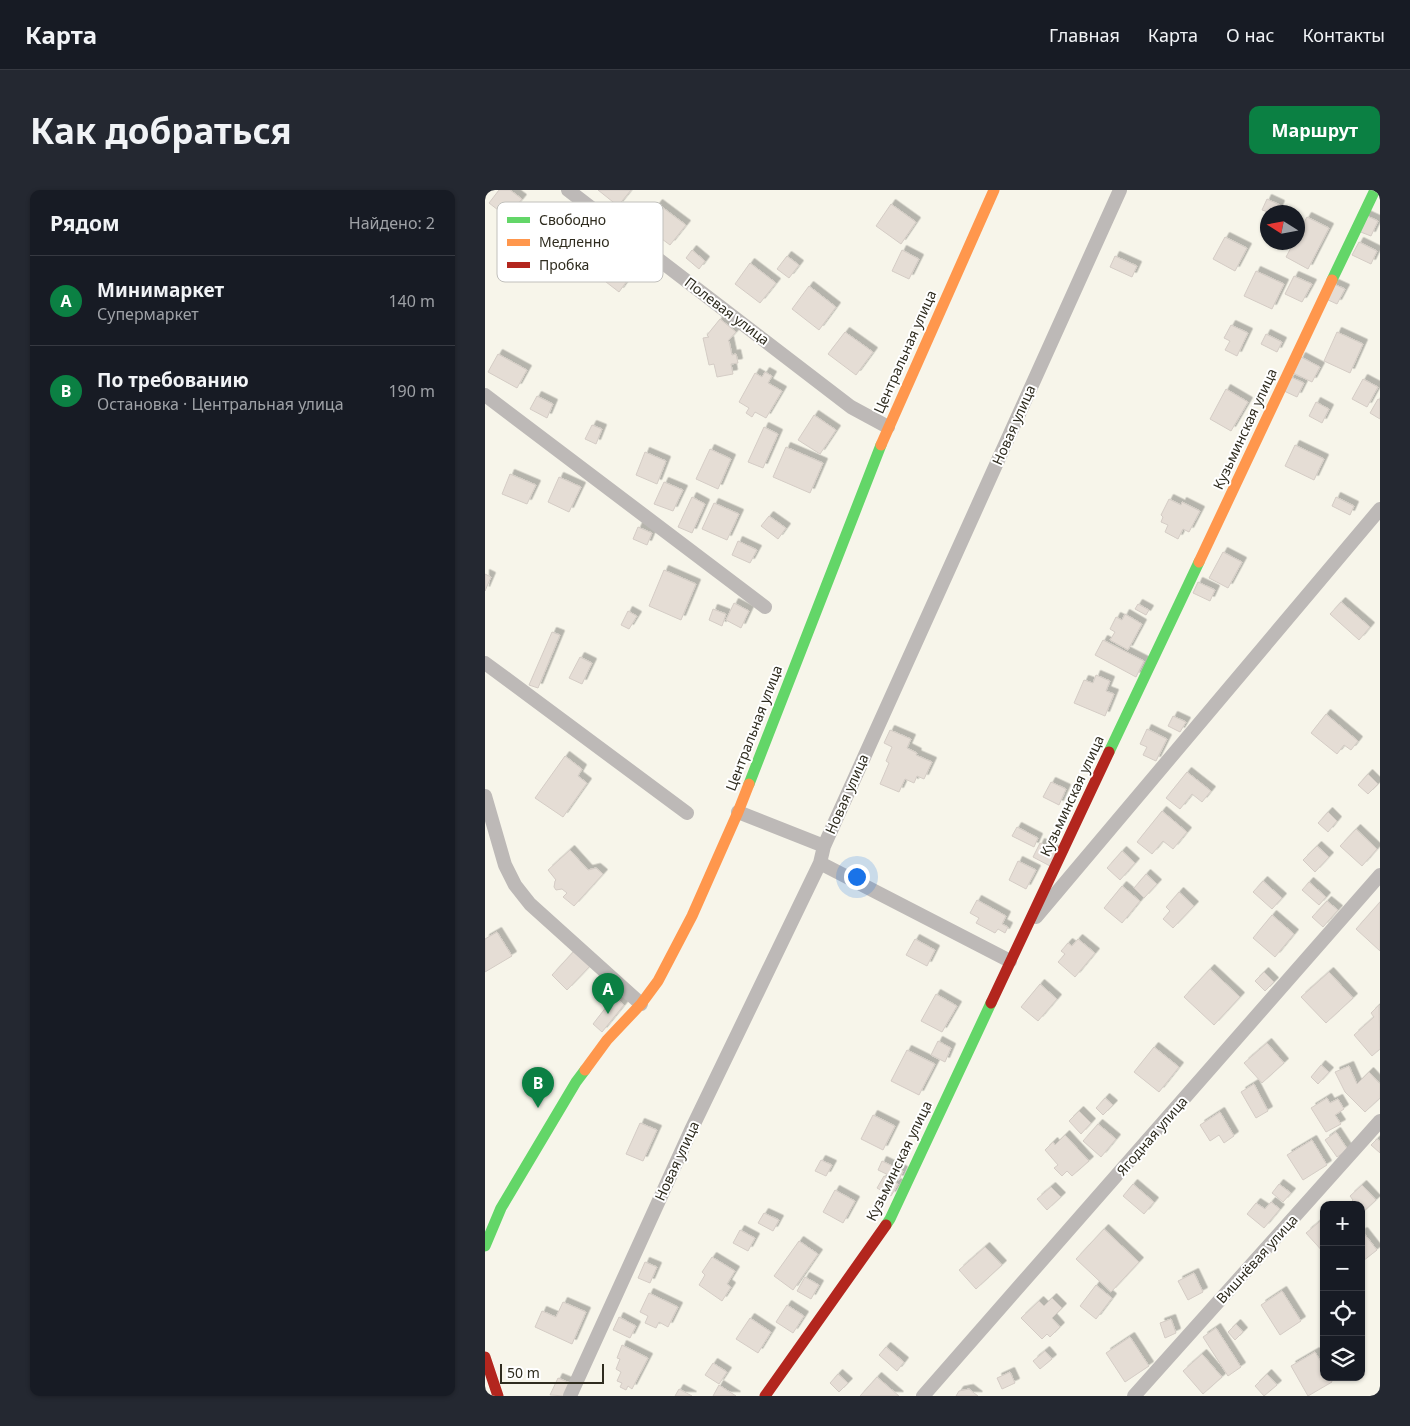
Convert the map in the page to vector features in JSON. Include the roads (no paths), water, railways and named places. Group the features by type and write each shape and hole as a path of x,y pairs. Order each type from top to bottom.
{"street":[{"name":"Полевая улица","path":"568,190 584,202"},
{"name":"Центральная улица","path":"485,1246 501,1208 576,1082 607,1040 641,1004 658,981 692,916 738,812 888,427 994,190"},
{"name":"Новая улица","path":"570,1396 692,1128 820,863 824,846 1121,190"},
{"name":"Кузьминская улица","path":"765,1396 891,1219 1010,961 1375,190"},
{"name":"Полевая улица","path":"663,263 851,407 888,427"},
{"path":"485,395 765,607"},
{"path":"1025,930 1380,509"},
{"path":"485,663 687,813"},
{"path":"485,796 505,864 515,885 531,904 641,1004"},
{"path":"738,812 824,846"},
{"path":"820,863 1010,961"},
{"name":"Ягодная улица","path":"923,1396 1380,875"},
{"name":"Вишнёвая улица","path":"1134,1396 1380,1121"},
{"path":"485,1357 498,1396"}],"place":[{"name":"Минимаркет","path":"608,1014"},
{"name":"По требованию","path":"538,1108"}]}
